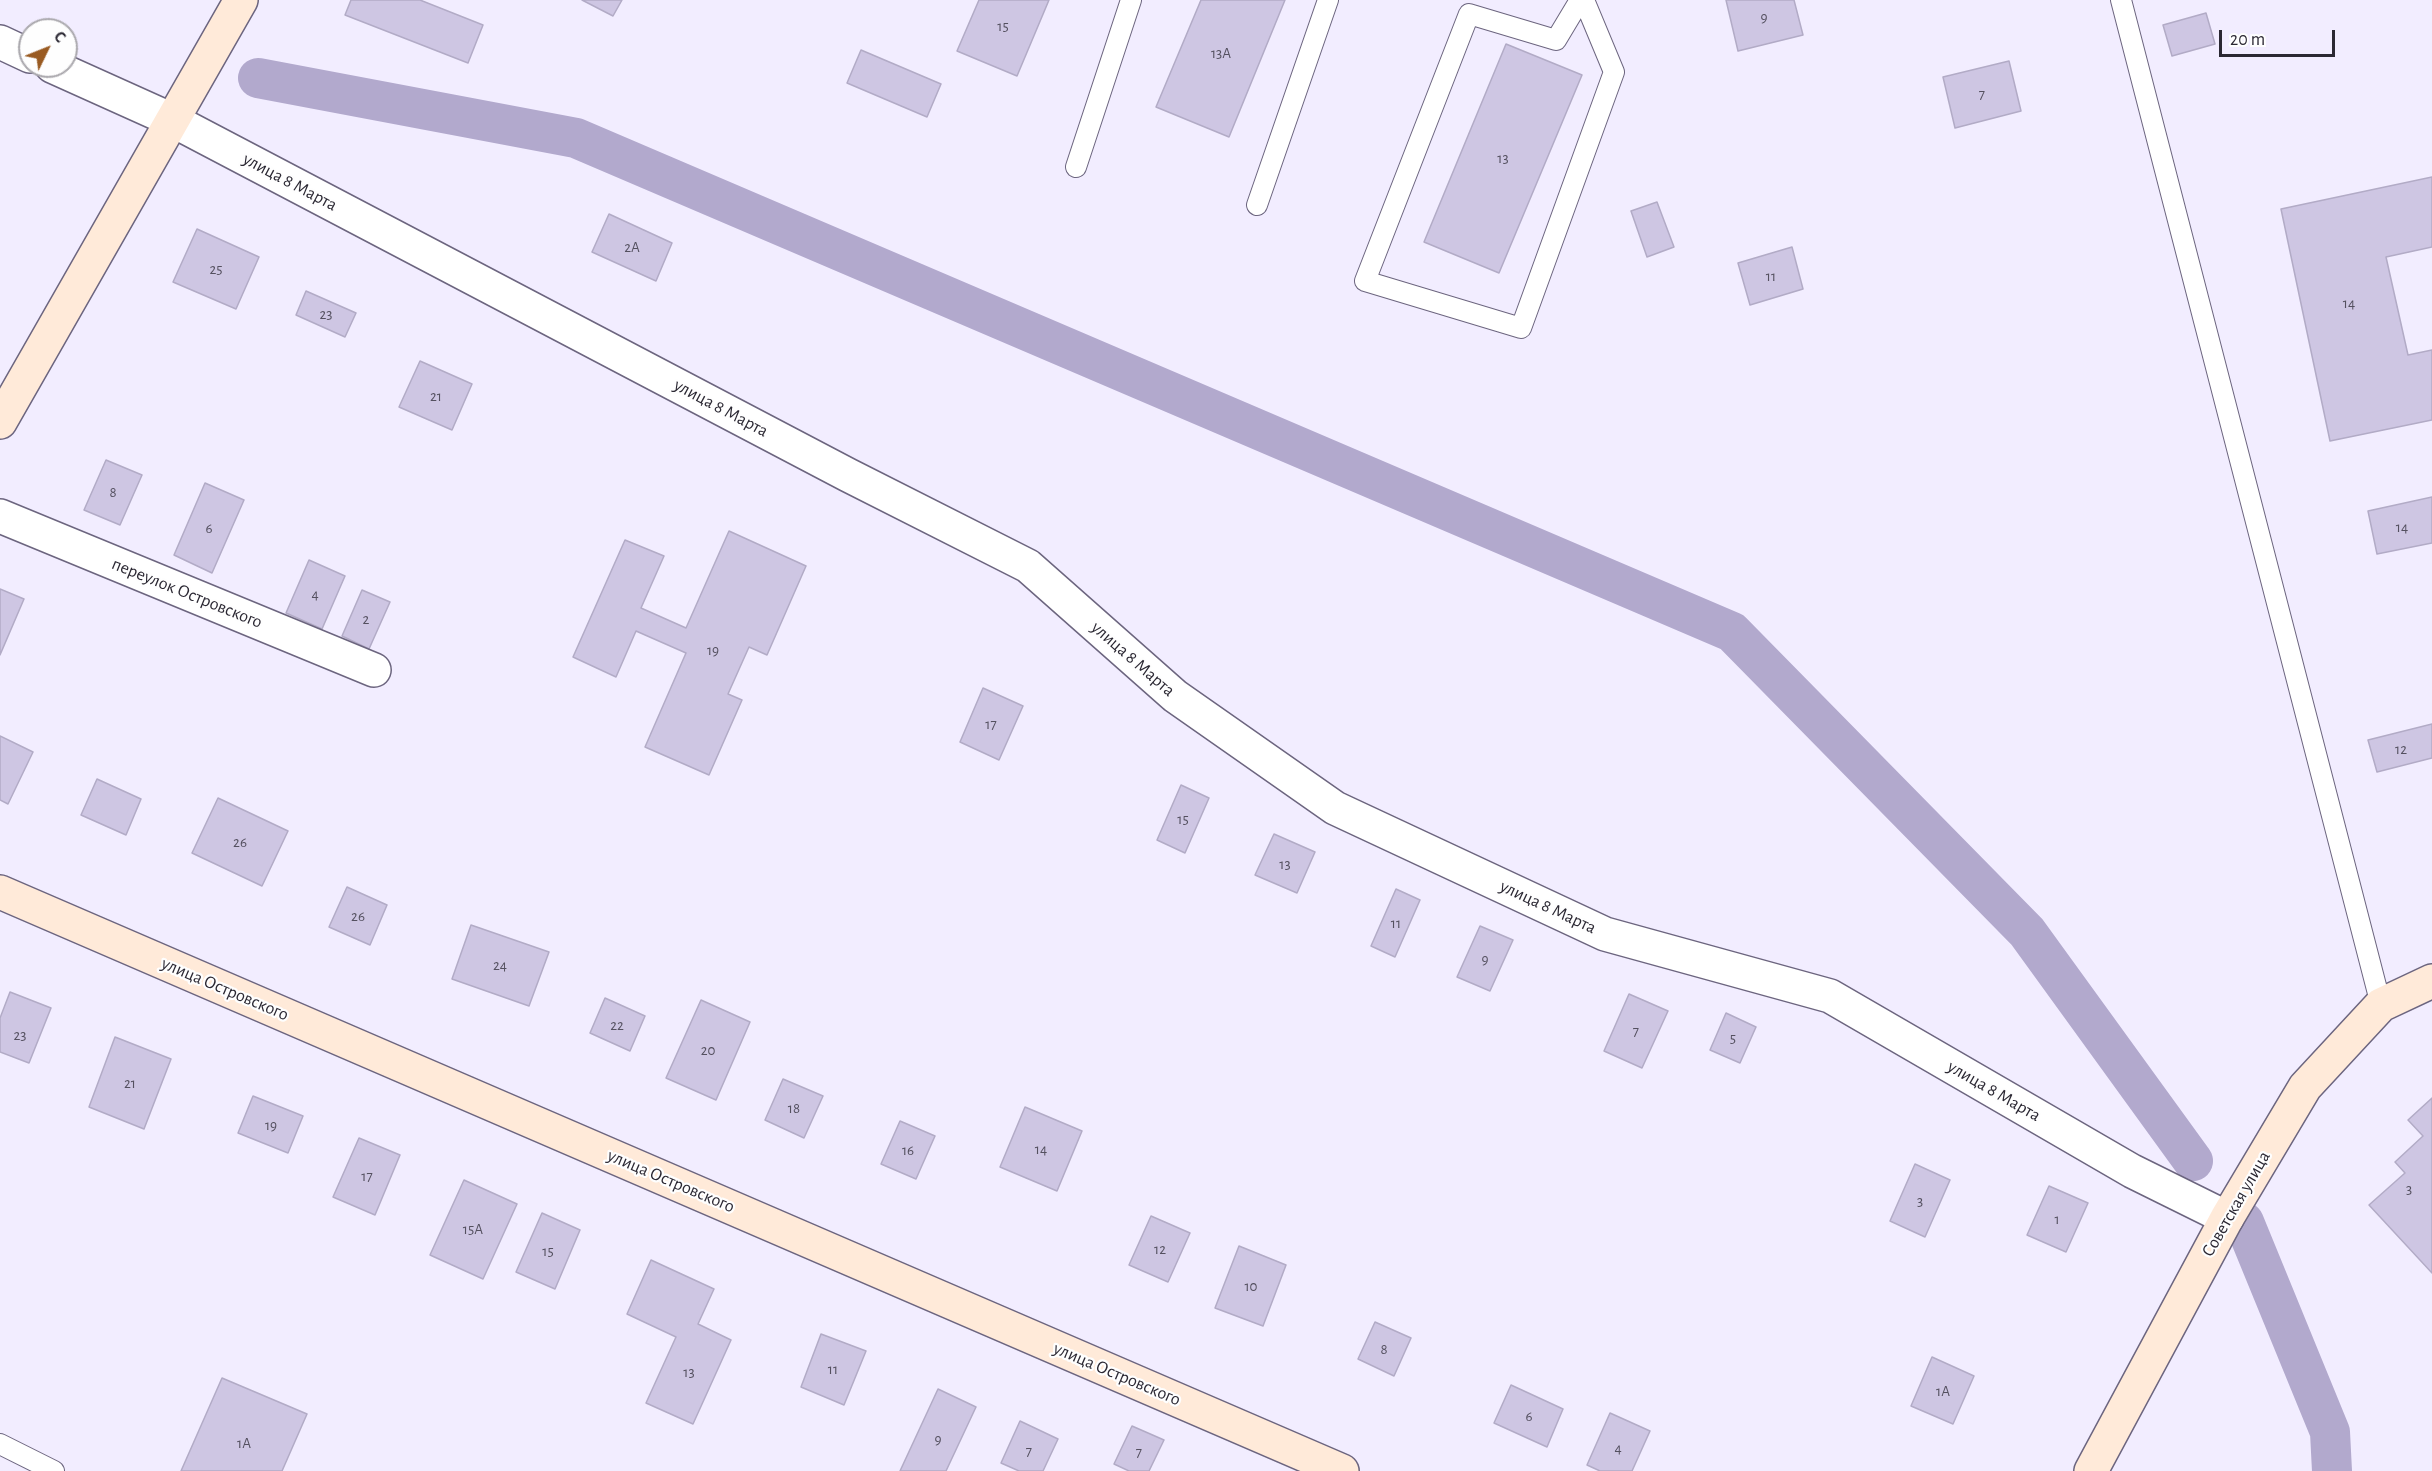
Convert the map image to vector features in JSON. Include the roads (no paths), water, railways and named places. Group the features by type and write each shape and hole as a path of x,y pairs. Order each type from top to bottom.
{"street":[{"path":"0,422 241,0"},
{"path":"0,42 18,50"},
{"name":"улица 8 Марта","path":"78,78 172,120 848,475 1028,566 1175,696 1335,808 1605,934 1830,996 2132,1171 2227,1218"},
{"name":"переулок Островского","path":"0,516 374,670"},
{"name":"улица Островского","path":"0,892 1342,1471"},
{"name":"Советская улица","path":"2091,1471 2227,1218 2305,1087 2381,1005 2432,981"}],"lane":[{"path":"1076,167 1131,0"},
{"path":"1257,205 1328,0"},
{"path":"1582,0 1614,72 1521,328 1365,281 1469,14 1556,40 1582,0"},
{"path":"2121,0 2381,1005"},
{"path":"0,1444 54,1471"}],"waterway":[{"path":"258,78 576,138 1732,632 2027,932 2193,1161"},
{"path":"2244,1222 2330,1432 2332,1471"}]}
